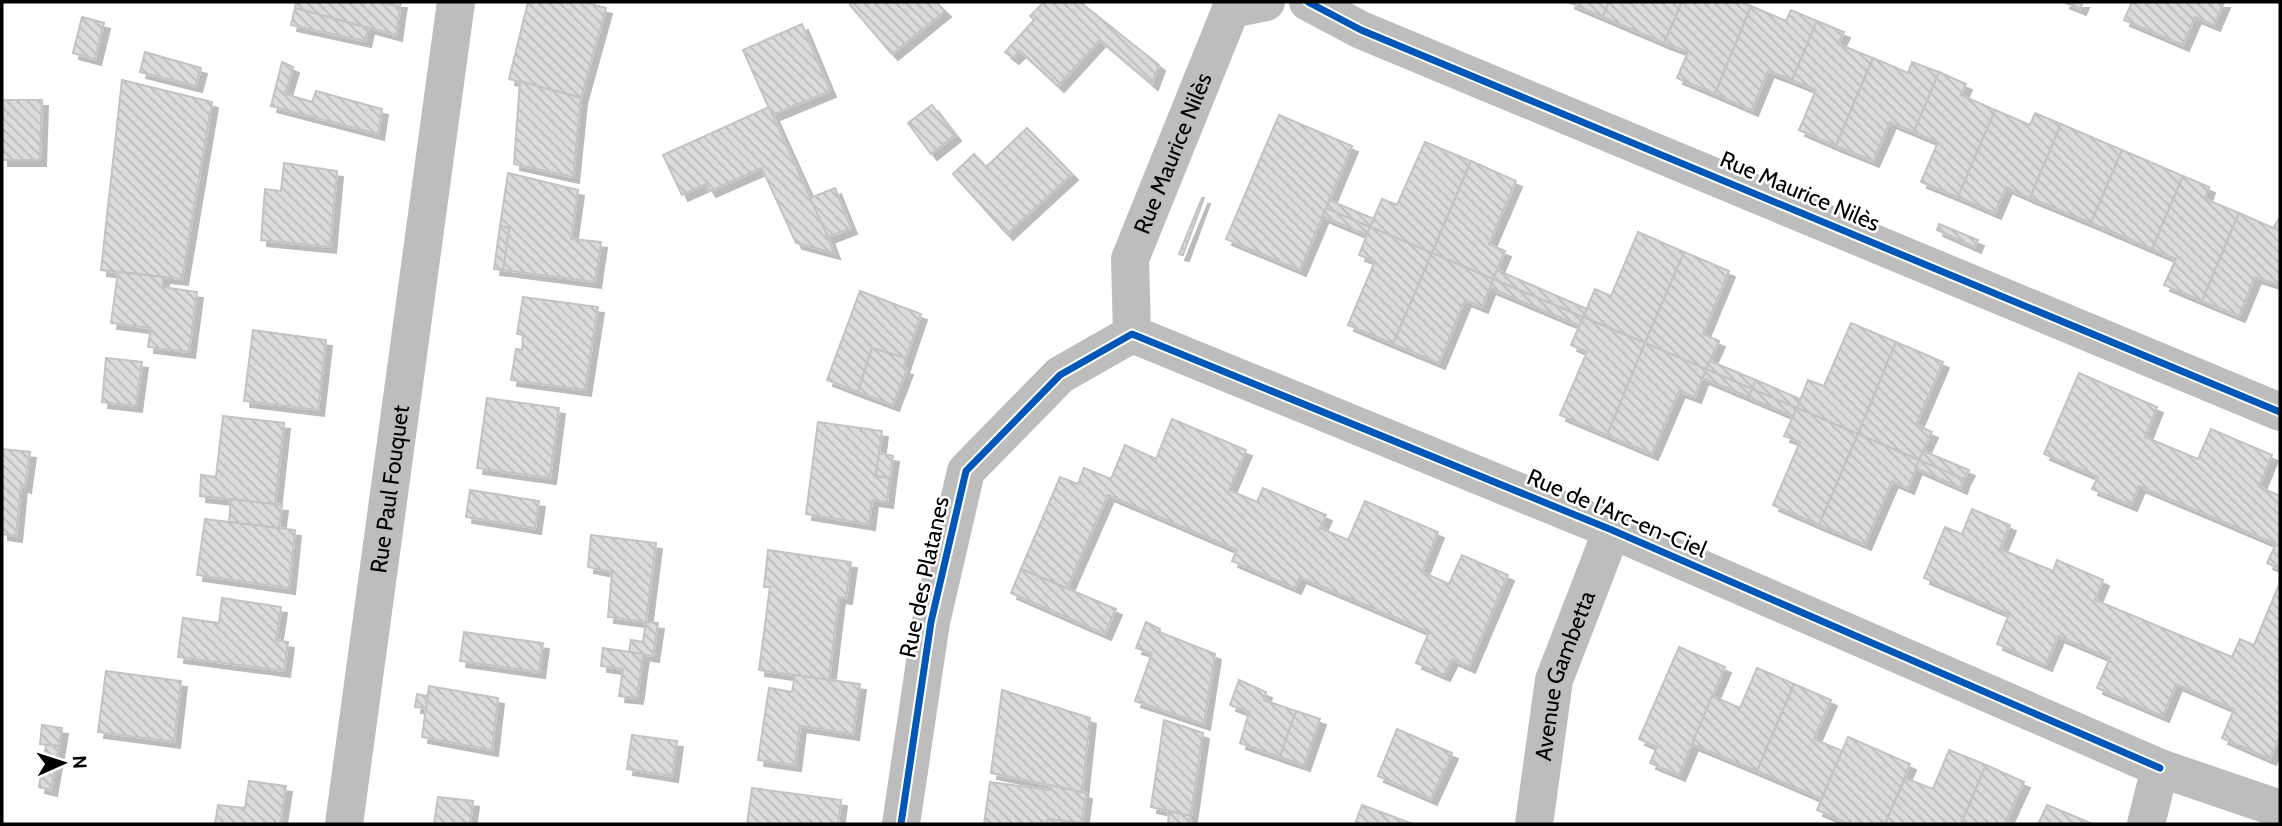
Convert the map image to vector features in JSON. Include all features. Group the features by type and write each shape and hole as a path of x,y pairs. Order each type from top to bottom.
{"street":[{"name":"Rue Paul Fouquet","path":"344,824 456,2"},
{"name":"Rue Maurice Nilès","path":"1132,334 1130,259 1231,9 1266,2"},
{"name":"Rue Maurice Nilès","path":"1308,2 1361,30 2280,412"},
{"name":"Rue des Platanes","path":"901,824 931,622 965,471 1060,375 1132,334"},
{"name":"Rue de l'Arc-en-Ciel","path":"1132,334 1612,530 2160,768 2280,809"},
{"name":"Avenue Gambetta","path":"1534,824 1554,680 1612,530"},
{"path":"2147,824 2160,768"}],"building":[{"path":"296,2 380,2 400,7 396,35 295,8"},
{"path":"380,2 401,2 400,7"},
{"path":"528,2 583,2 606,8 581,98 509,79"},
{"path":"853,2 936,2 945,11 892,54 850,5"},
{"path":"1044,2 1080,2 1159,65 1152,84 1100,40 1058,86 1020,51 1013,58 1005,52 1034,20 1030,16"},
{"path":"1568,2 1609,2 1603,17"},
{"path":"1609,2 1682,2 1664,43 1603,17"},
{"path":"1682,2 1740,2 1751,6 1715,94 1677,78 1688,52 1664,43"},
{"path":"2063,2 2083,2 2080,9"},
{"path":"2132,2 2224,2 2214,25 2195,17 2183,45 2124,20"},
{"path":"1751,6 1786,21 1791,10 1817,21 1792,80 1768,71 1752,110 1715,94"},
{"path":"295,8 368,28 365,41 291,25"},
{"path":"82,17 104,23 95,59 73,53"},
{"path":"1817,21 1844,32 1838,44 1873,58 1836,146 1799,130 1816,90 1792,80"},
{"path":"802,24 830,91 772,115 743,50"},
{"path":"145,52 201,68 196,86 140,72"},
{"path":"1873,58 1908,73 1912,62 1939,72 1914,132 1890,122 1873,161 1836,146"},
{"path":"282,62 293,67 285,94 312,102 316,91 382,109 378,134 271,106"},
{"path":"1939,72 1966,84 1961,95 1995,110 1958,197 1921,182 1938,142 1914,132"},
{"path":"122,80 212,102 182,279 101,270"},
{"path":"520,81 581,98 573,177 514,164"},
{"path":"2,100 42,100 40,160 2,160"},
{"path":"932,105 955,135 931,154 908,123"},
{"path":"769,107 834,253 796,243 762,168 710,191 706,184 682,195 663,155"},
{"path":"1995,110 2030,125 2035,113 2061,124 2030,198 2006,187 1995,213 1958,197"},
{"path":"1279,115 1352,146 1300,270 1226,239"},
{"path":"2061,124 2122,150 2091,223 2030,198"},
{"path":"1027,128 1072,174 1007,234 953,174 974,154 986,167"},
{"path":"1425,142 1471,161 1432,253 1370,227 1382,199 1397,205"},
{"path":"2122,150 2183,176 2152,249 2091,223"},
{"path":"1471,161 1516,181 1489,244 1505,251 1493,279 1432,253"},
{"path":"284,163 337,171 330,247 261,240 265,189 281,191"},
{"path":"508,173 578,190 571,239 601,242 595,282 503,270 509,228 500,226"},
{"path":"2183,176 2209,187 2205,199 2239,213 2202,301 2164,285 2176,259 2152,249"},
{"path":"835,188 851,228 828,237 810,198"},
{"path":"1202,198 1183,255 1179,254"},
{"path":"1329,200 1374,219 1370,227 1326,208"},
{"path":"1326,208 1370,227 1367,235 1322,216"},
{"path":"2239,213 2273,228 2280,217 2280,285 2255,277 2239,316 2202,301"},
{"path":"1939,224 1978,240 1975,247 1937,230"},
{"path":"500,226 509,228 503,270 494,269"},
{"path":"1370,227 1432,253 1393,344 1348,325 1375,261 1359,255"},
{"path":"1638,232 1684,252 1645,343 1583,317 1595,289 1611,296"},
{"path":"1684,252 1729,271 1703,334 1719,341 1706,369 1645,343"},
{"path":"1432,253 1493,279 1482,307 1465,300 1439,363 1393,344"},
{"path":"1497,270 1587,309 1583,317 1493,279"},
{"path":"118,272 163,277 163,287 197,292 189,352 148,347 151,328 111,323"},
{"path":"1493,279 1583,317 1580,326 1490,288"},
{"path":"860,291 921,314 906,358 872,348 858,392 827,380"},
{"path":"523,297 598,307 585,390 511,380 516,349 522,350 523,335 517,334"},
{"path":"1583,317 1645,343 1607,435 1560,415 1587,352 1571,345"},
{"path":"1851,323 1896,342 1858,434 1797,408 1808,380 1824,386"},
{"path":"253,330 326,340 318,410 244,401"},
{"path":"1896,342 1943,362 1916,425 1932,432 1919,460 1858,434"},
{"path":"1645,343 1706,369 1695,397 1679,391 1652,454 1607,435"},
{"path":"872,348 906,358 903,368 907,369 893,405 858,392"},
{"path":"106,358 142,362 136,406 102,402"},
{"path":"1710,361 1756,380 1752,389 1706,369"},
{"path":"1706,369 1752,389 1748,397 1703,378"},
{"path":"2079,373 2157,407 2145,437 2198,459 2211,429 2272,455 2259,487 2280,496 2280,569 2267,563 2276,544 2139,486 2131,505 2092,489 2098,477 2044,454"},
{"path":"1756,380 1800,399 1797,408 1752,389"},
{"path":"1752,389 1797,408 1793,416 1748,397"},
{"path":"487,398 559,408 550,478 477,468"},
{"path":"1797,408 1858,434 1819,525 1773,505 1800,442 1784,436"},
{"path":"223,416 284,423 275,504 200,496 201,475 216,477"},
{"path":"1172,419 1246,450 1229,490 1257,502 1263,488 1326,515 1320,528 1348,540 1365,501 1438,532 1422,572 1449,584 1462,555 1508,575 1469,667 1452,659 1444,675 1416,663 1429,632 1300,577 1295,588 1232,561 1237,550 1108,495 1067,588 1021,569 1060,477 1078,484 1084,468 1111,479 1125,445 1156,459"},
{"path":"818,422 882,431 876,476 890,478 887,502 872,500 869,524 806,514"},
{"path":"1858,434 1919,460 1908,488 1892,481 1865,544 1819,525"},
{"path":"2,449 30,452 25,487 21,485 16,536 2,534"},
{"path":"1923,451 1969,470 1964,479 1919,460"},
{"path":"879,453 893,456 890,478 876,476"},
{"path":"1919,460 1964,479 1961,488 1916,468"},
{"path":"470,490 539,501 535,528 466,517"},
{"path":"231,499 282,505 279,528 229,522"},
{"path":"1972,509 2010,525 2000,549 2053,571 2057,560 2103,580 2095,600 2232,657 2240,639 2254,645 2280,582 2280,734 2270,759 2222,738 2234,709 2176,684 2163,716 2097,688 2110,658 2058,636 2046,665 1997,644 2009,614 1924,578 1945,527 1962,534"},
{"path":"205,519 295,530 289,588 197,575"},
{"path":"591,535 656,543 646,622 608,617 612,572 588,567"},
{"path":"768,550 851,562 846,598 839,597 829,680 759,670 770,587 764,587"},
{"path":"1021,569 1116,609 1105,634 1011,593"},
{"path":"222,598 281,607 276,640 288,642 284,671 178,657 183,618 219,623"},
{"path":"646,622 658,623 653,656 629,652 631,640 643,642"},
{"path":"1146,622 1160,629 1159,632 1215,654 1204,724 1135,701 1152,653 1136,648"},
{"path":"464,632 543,643 539,672 460,661"},
{"path":"1679,647 1725,667 1679,775 1650,763 1657,747 1639,739"},
{"path":"603,648 643,654 637,698 619,696 623,669 601,666"},
{"path":"1757,668 1794,684 1757,771 1692,744 1712,696 1740,708"},
{"path":"106,671 181,681 174,742 98,732"},
{"path":"795,675 860,684 853,734 800,726 795,765 758,760 769,688 792,692"},
{"path":"1239,680 1266,692 1264,700 1296,711 1280,757 1240,743 1249,712 1230,705"},
{"path":"1794,684 1831,700 1814,739 1842,751 1822,799 1757,771"},
{"path":"429,686 498,698 492,750 422,737"},
{"path":"1002,690 1090,718 1082,792 991,773"},
{"path":"417,694 427,696 426,708 415,707"},
{"path":"1296,711 1320,719 1304,765 1280,757"},
{"path":"1164,720 1203,733 1191,816 1151,807"},
{"path":"42,725 62,728 59,746 40,744"},
{"path":"1397,729 1452,753 1431,799 1378,776"},
{"path":"632,735 677,741 672,776 627,769"},
{"path":"1848,737 1910,764 1885,824 1849,824 1817,810"},
{"path":"46,745 59,746 51,790 39,787"},
{"path":"1949,750 1986,765 1961,824 1885,824 1905,778 1933,789"},
{"path":"1986,765 2024,782 2006,821 2015,824 1961,824"},
{"path":"249,781 286,786 280,824 215,824 218,805 245,808"},
{"path":"990,782 1049,790 1050,785 1086,793 1082,823 1048,819 1047,824 984,824"},
{"path":"752,788 841,800 838,824 747,824"},
{"path":"438,797 473,801 470,824 434,824"},
{"path":"1362,805 1413,824 1355,824"},
{"path":"2047,805 2093,824 2038,824"},
{"path":"1169,811 1191,816 1190,824 1168,824"},
{"path":"1048,819 1082,823 1047,824"}],"cycle path":[{"path":"1308,2 1361,30 2280,412"},
{"path":"901,824 931,622 966,471 1060,375 1132,334 1612,530 2160,768"}]}
